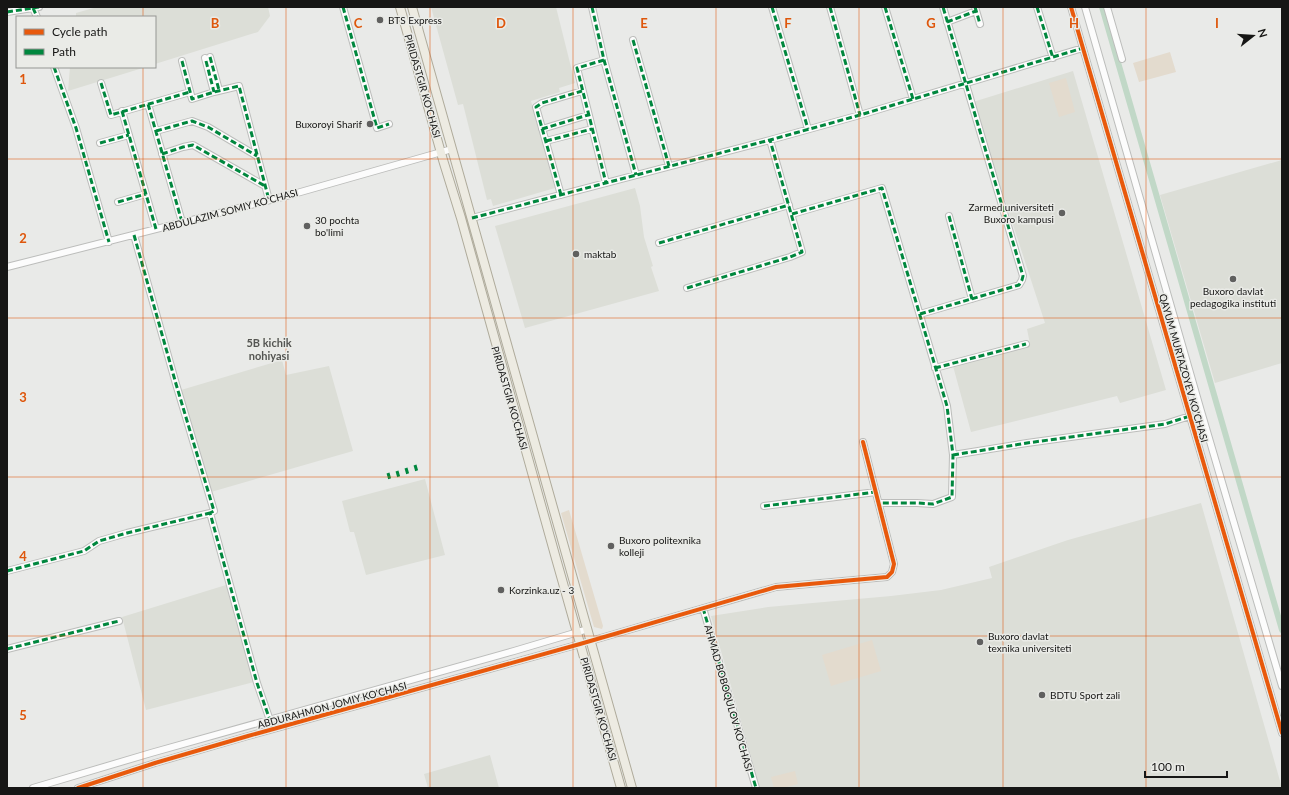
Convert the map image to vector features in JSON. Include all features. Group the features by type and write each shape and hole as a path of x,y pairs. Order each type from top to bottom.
{"main road":[{"name":"PIRIDASTGIR KO'CHASI","path":"400,7 461,218 621,788"},
{"name":"PIRIDASTGIR KO'CHASI","path":"412,7 632,788"}],"street":[{"path":"7,12 36,7"},
{"path":"343,7 377,128 389,124"},
{"path":"592,7 604,60 636,175"},
{"path":"772,7 808,129"},
{"path":"830,7 860,115"},
{"path":"885,7 913,99"},
{"path":"920,314 1019,285 1023,276 964,84 943,7"},
{"path":"1037,7 1053,58"},
{"name":"QAYUM MURTAZOYEV KO'CHASI","path":"1071,7 1282,734"},
{"name":"QAYUM MURTAZOYEV KO'CHASI","path":"1085,7 1216,464 1282,686"},
{"path":"1107,7 1122,59"},
{"path":"947,22 976,9 980,24"},
{"path":"633,40 669,166"},
{"path":"472,218 860,115 1083,48"},
{"path":"1086,57 1098,54"},
{"path":"207,57 217,91"},
{"path":"604,60 577,68 606,183"},
{"path":"182,61 192,99 238,86 269,200"},
{"path":"54,68 76,128 109,242"},
{"path":"101,83 111,115 190,92"},
{"path":"561,195 536,107 539,104 582,91"},
{"path":"148,104 182,222"},
{"path":"122,111 156,229"},
{"path":"542,129 588,115"},
{"path":"156,131 192,121 208,127 257,156"},
{"path":"546,141 592,129"},
{"path":"100,143 129,135"},
{"path":"687,288 802,252 770,140"},
{"path":"162,154 193,145 265,186"},
{"name":"ABDULAZIM SOMIY KO'CHASI","path":"7,267 269,200 452,149"},
{"path":"792,214 882,188 947,406 953,455 952,497 933,504 917,502 879,503 863,442"},
{"path":"118,202 146,194"},
{"path":"659,243 789,205"},
{"path":"949,216 972,299"},
{"path":"7,571 84,551 99,541 214,511 134,235"},
{"path":"935,368 1026,344"},
{"path":"953,455 1165,424 1190,416"},
{"path":"1199,449 1211,445"},
{"path":"1205,468 1216,464"},
{"path":"764,506 876,492"},
{"name":"ABDURAHMON JOMIY KO'CHASI","path":"78,788 154,763 580,644 776,587 887,577 892,572 894,564 879,503"},
{"path":"210,513 257,683 273,730"},
{"name":"AHMAD BOBOQULOV KO'CHASI","path":"703,608 756,788"},
{"path":"7,649 119,621"},
{"name":"ABDURAHMON JOMIY KO'CHASI","path":"32,788 588,629"}],"shaded area":[{"path":"97,7 268,7 270,16 258,32 156,64 156,16 76,16 76,13"},
{"path":"431,7 556,7 575,83 559,88 560,92 531,101 555,188 493,206 491,199 487,200 463,104 458,105"},
{"path":"1170,52 1176,72 1139,82 1133,63"},
{"path":"70,68 143,68 68,91"},
{"name":"Zarmed universiteti Buxoro kampusi","path":"1073,71 1166,390 1120,403 1117,396 971,432 953,366 1030,344 1027,329 1045,323 973,102"},
{"path":"1066,78 1075,112 1059,117 1049,83"},
{"name":"Buxoro davlat pedagogika instituti","path":"1282,160 1282,363 1215,383 1160,195"},
{"name":"maktab","path":"635,188 640,206 644,237 653,266 651,267 659,291 525,328 495,226"},
{"path":"282,360 286,375 329,366 353,451 211,492 181,390"},
{"path":"425,479 445,555 366,575 354,532 350,532 342,501"},
{"name":"Buxoro davlat texnika universiteti","path":"1201,503 1282,788 760,788 711,616 768,607 941,590 992,578 989,567 1068,540"},
{"path":"569,510 603,626 602,629 594,627 561,513"},
{"path":"226,585 254,682 146,710 122,617"},
{"path":"872,640 881,671 831,686 822,655"},
{"path":"490,755 499,788 428,788 424,774"},
{"path":"795,771 798,784 783,788 774,788 771,777"}],"waterway":[{"path":"1102,7 1282,630"}],"marked path":[{"path":"7,12 39,7"},
{"path":"343,7 377,128 389,124"},
{"path":"592,7 604,60 636,175"},
{"path":"772,7 808,129"},
{"path":"830,7 860,115"},
{"path":"885,7 913,99"},
{"path":"920,314 1019,285 1023,276 943,7"},
{"path":"975,7 980,24"},
{"path":"1037,7 1053,58"},
{"path":"33,8 37,16"},
{"path":"947,22 976,11"},
{"path":"633,40 669,166"},
{"path":"472,218 860,115 1083,48"},
{"path":"210,57 219,90"},
{"path":"604,60 577,68 606,183"},
{"path":"182,61 192,99 239,86 269,200"},
{"path":"206,61 214,92"},
{"path":"54,68 76,128 109,242"},
{"path":"101,83 111,115 190,92"},
{"path":"561,195 536,107 542,103 582,91"},
{"path":"148,104 182,222"},
{"path":"122,111 156,229"},
{"path":"542,129 588,115"},
{"path":"156,131 192,121 208,127 257,156"},
{"path":"546,141 592,129"},
{"path":"100,143 129,135"},
{"path":"687,288 802,252 770,140"},
{"path":"162,154 193,145 265,186"},
{"path":"792,214 882,188 947,406 953,455 952,497 933,504 879,503"},
{"path":"118,202 146,194"},
{"path":"659,243 789,205"},
{"path":"949,216 972,299"},
{"path":"134,235 214,511 210,513 257,683 273,729"},
{"path":"935,368 1026,344"},
{"path":"953,455 1165,424 1190,416"},
{"path":"415,465 417,472"},
{"path":"406,468 408,475"},
{"path":"397,471 399,478"},
{"path":"388,473 390,480"},
{"path":"764,506 876,492"},
{"path":"7,571 84,551 99,541 210,513"},
{"path":"703,608 756,788"},
{"path":"7,649 119,621"}],"cycle path":[{"path":"1071,7 1282,733"},
{"path":"78,788 155,763 248,736 580,644 776,587 887,577 892,572 894,564 863,442"}],"place":[{"name":"BTS Express","path":"380,20"},
{"name":"Buxoroyi Sharif","path":"370,124"},
{"name":"Zarmed universiteti Buxoro kampusi","path":"1062,213"},
{"name":"30 pochta bo'limi","path":"307,226"},
{"name":"maktab","path":"576,254"},
{"name":"Buxoro davlat pedagogika instituti","path":"1233,279"},
{"name":"Buxoro politexnika kolleji","path":"611,546"},
{"name":"Korzinka.uz - 3","path":"501,590"},
{"name":"Buxoro davlat texnika universiteti","path":"980,642"},
{"name":"BDTU Sport zali","path":"1042,695"}],"district":[{"name":"5B kichik nohiyasi","path":"269,348"}]}
